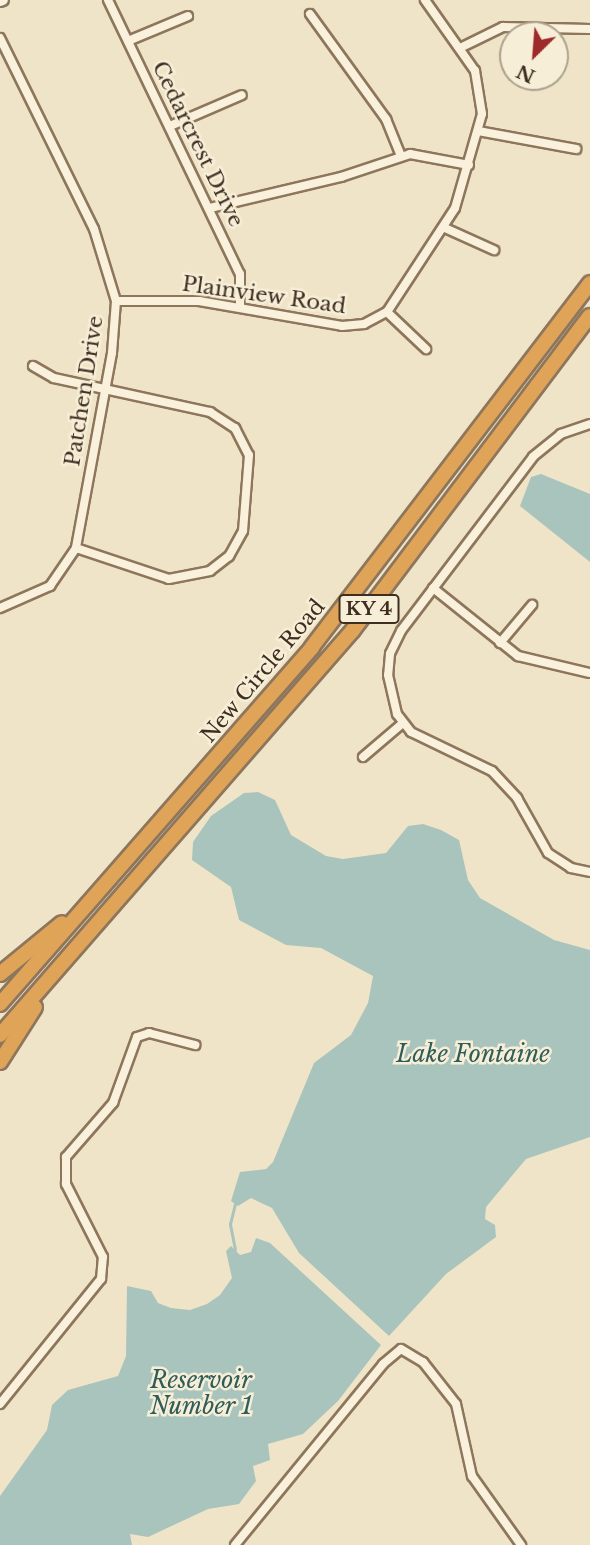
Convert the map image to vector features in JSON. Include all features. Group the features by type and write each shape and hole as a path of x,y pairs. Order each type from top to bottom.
{"highway":[{"name":"New Circle Road","path":"0,1004 124,864 364,583 590,283"},
{"name":"New Circle Road","path":"0,1035 353,630 590,316"},
{"path":"0,974 124,864"},
{"path":"0,1062 29,1015 130,886"}],"street":[{"name":"Cedarcrest Drive","path":"108,0 240,274 240,307"},
{"path":"425,0 460,48 481,89 478,131 469,165 445,228 387,312 426,349"},
{"path":"310,14 386,119 401,156"},
{"path":"128,41 188,16"},
{"path":"460,48 503,27 590,29"},
{"name":"Patchen Drive","path":"0,38 94,229 116,300 105,389 76,548 50,586 0,608"},
{"path":"170,126 242,95"},
{"path":"478,131 576,149"},
{"path":"210,208 341,177 401,156 437,156 469,165"},
{"path":"445,228 494,250"},
{"name":"Plainview Road","path":"116,300 170,299 240,307 342,326 364,324 387,312"},
{"path":"33,366 54,378 210,412 235,428 250,463 244,526 220,565 190,578 158,576 76,548"},
{"path":"590,424 561,434 540,449 433,589 390,654 389,686 403,723 426,743 492,771 517,798 548,853 571,868 590,872"},
{"path":"433,589 500,643 528,660 590,673"},
{"path":"500,643 532,605"},
{"path":"363,757 403,723"},
{"path":"0,1404 101,1279 103,1257 64,1177 66,1157 113,1103 137,1037 149,1033 195,1045"},
{"path":"235,1545 383,1364 401,1349 424,1362 456,1404 472,1476 521,1545"}],"water":[{"path":"541,474 590,494 590,562 520,506 531,477"},
{"name":"Lake Fontaine","path":"258,792 275,800 291,835 326,856 343,859 386,853 408,826 423,824 441,830 459,840 468,880 480,898 554,940 590,950 590,1137 526,1159 486,1207 485,1219 495,1225 496,1237 446,1274 389,1336 299,1253 272,1208 251,1198 238,1206 231,1201 240,1172 266,1169 273,1162 314,1063 351,1035 368,1003 373,976 321,948 286,945 239,920 231,887 192,860 193,842 211,816 244,793"},
{"name":"Reservoir Number 1","path":"256,1238 270,1243 381,1345 338,1401 303,1434 268,1444 270,1460 253,1466 256,1481 239,1504 208,1509 148,1537 130,1534 132,1545 0,1545 0,1496 47,1430 52,1405 68,1390 118,1376 126,1356 127,1286 151,1291 158,1303 171,1308 190,1310 207,1304 220,1295 232,1278 226,1251 231,1246 240,1255 251,1252"}],"waterway":[{"path":"235,1204 230,1224 235,1250"}]}
